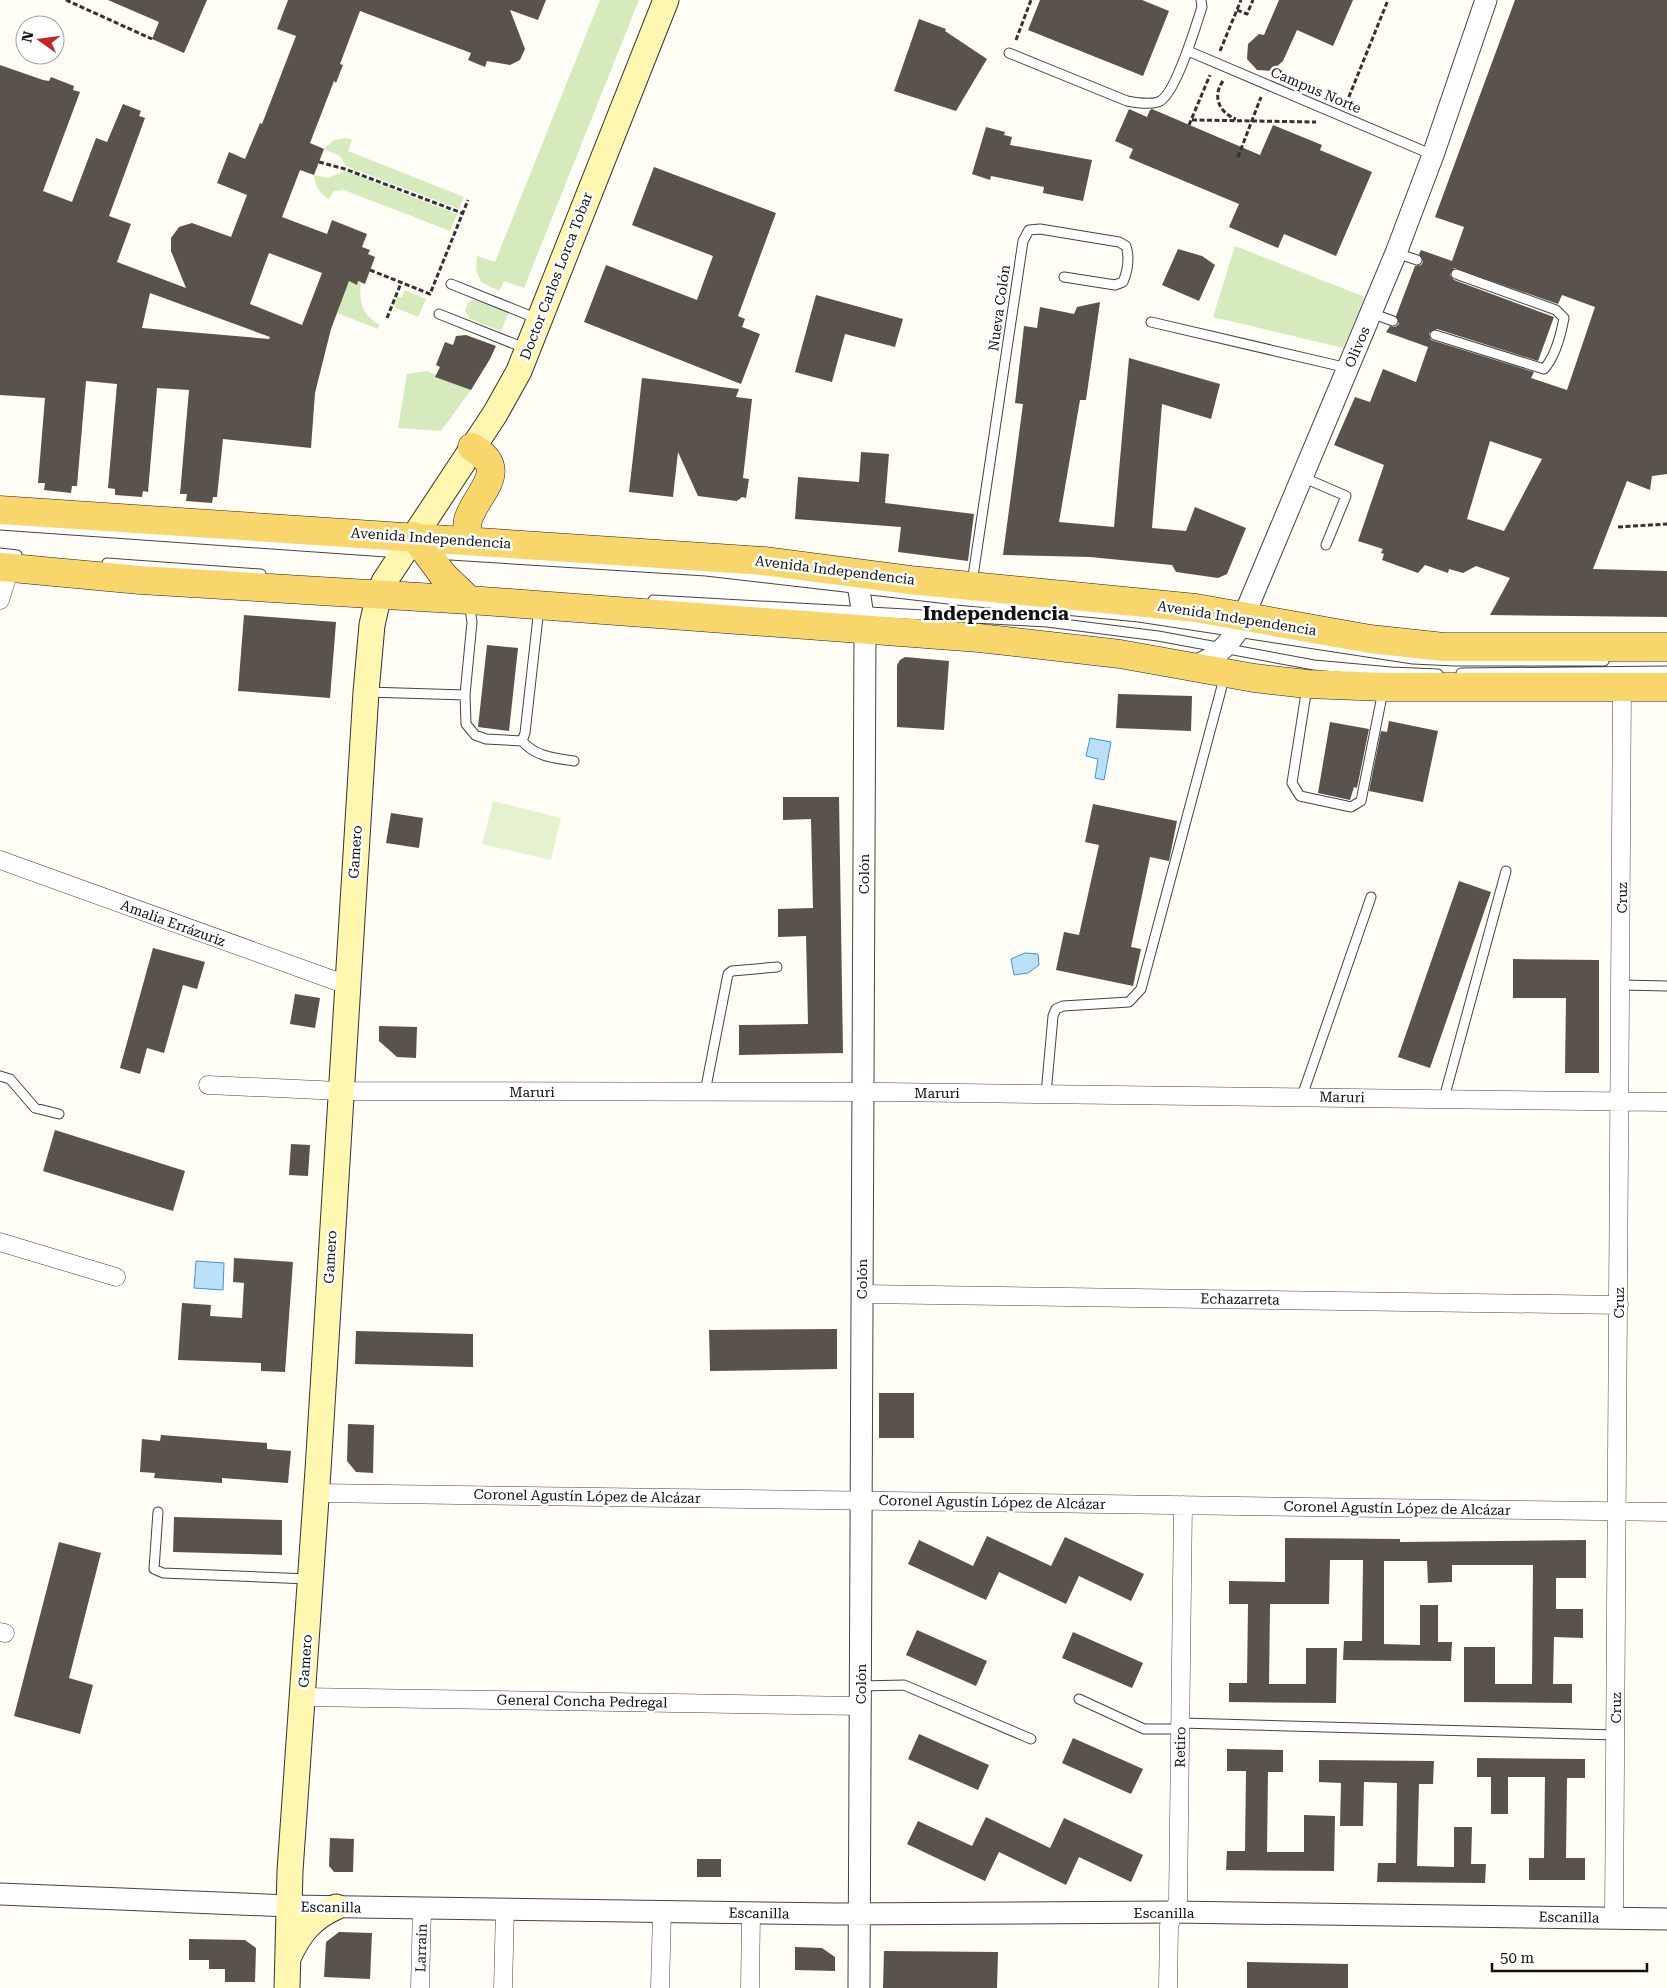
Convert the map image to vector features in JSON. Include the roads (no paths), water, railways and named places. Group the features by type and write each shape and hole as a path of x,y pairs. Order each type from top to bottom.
{"main road":[{"name":"Doctor Carlos Lorca Tobar","path":"415,548 472,447 508,393 529,349 666,0"},
{"path":"469,540 468,519 489,482 492,470 487,458 472,447"},
{"name":"Avenida Independencia","path":"0,510 415,548 469,540 712,556 854,581 972,586 1196,608 1240,623 1444,647 1667,646"},
{"path":"415,548 457,590"},
{"name":"Gamero","path":"287,1988 290,1871 317,1493 340,1091 372,624 383,585 415,548"},
{"path":"8,561 140,580 383,585 457,590 539,605 871,617 1190,667 1225,661 1308,684 1384,687 1667,687"},
{"path":"288,1960 305,1927 322,1913 336,1907"}],"street":[{"name":"Olivos","path":"1225,661 1396,252 1433,155 1486,0"},
{"path":"0,600 8,561"},
{"name":"Colón","path":"854,581 871,617 863,1093 859,1988"},
{"name":"Cruz","path":"1614,1918 1622,986 1622,688"},
{"name":"Amalia Errázuriz","path":"0,860 347,985"},
{"name":"Maruri","path":"208,1086 340,1091 1302,1096 1667,1102"},
{"path":"0,1242 116,1277"},
{"name":"Echazarreta","path":"862,1294 1619,1305"},
{"name":"Coronel Agustín López de Alcázar","path":"317,1493 1667,1512"},
{"name":"Retiro","path":"1168,1988 1168,1926 1178,1900 1182,1505"},
{"name":"General Concha Pedregal","path":"302,1697 861,1696"},
{"name":"Escanilla","path":"0,1894 289,1906 662,1912 859,1914 1174,1912 1667,1919"},
{"name":"Larraín","path":"420,1988 422,1908"},
{"path":"503,1988 505,1909"},
{"path":"660,1988 662,1912"},
{"path":"750,1988 751,1913"}],"lane":[{"path":"1009,52 1127,101 1146,104 1159,102 1166,97 1188,50 1202,7 1201,0"},
{"name":"Campus Norte","path":"1188,50 1433,155"},
{"name":"Nueva Colón","path":"972,586 1023,241 1029,230 1040,229 1118,242 1126,246 1129,256 1123,282 1114,285 1064,277"},
{"path":"1396,252 1417,260"},
{"path":"1435,335 1544,369 1556,346 1564,318 1556,310 1456,274"},
{"path":"451,284 541,320"},
{"path":"439,314 529,349"},
{"path":"1371,314 1393,321"},
{"path":"1151,322 1348,368"},
{"path":"1302,477 1346,496 1326,545"},
{"path":"0,525 415,548 854,581 1149,618 1240,623 1413,658 1455,661 1612,660"},
{"path":"98,563 272,574"},
{"path":"457,590 472,622 465,695 466,724 475,735 486,739 522,742 530,751 547,757 574,762"},
{"path":"646,600 871,617 1082,625 1225,661 1450,673 1667,671"},
{"path":"522,742 525,733 539,605"},
{"path":"1046,1094 1053,1016 1056,1009 1063,1006 1129,1002 1142,989 1225,661"},
{"path":"1308,684 1292,783 1300,796 1351,807 1362,801 1384,687"},
{"path":"366,692 465,695"},
{"path":"1444,1098 1506,871"},
{"path":"1302,1096 1371,897"},
{"path":"705,1092 728,974 732,971 776,967"},
{"path":"1622,986 1667,986"},
{"path":"0,1076 10,1079 35,1108 59,1114"},
{"path":"158,1512 154,1569 163,1573 311,1579"},
{"path":"861,1696 904,1685 1031,1739"},
{"path":"1079,1699 1144,1729 1181,1726 1616,1735"}],"water":[{"path":"1090,738 1111,742 1104,780 1095,778 1098,759 1086,756"},
{"path":"1025,953 1038,954 1039,965 1028,973 1014,975 1011,959"},
{"path":"196,1261 224,1263 223,1290 194,1288"}],"district":[{"name":"Independencia","path":"996,613"}]}
